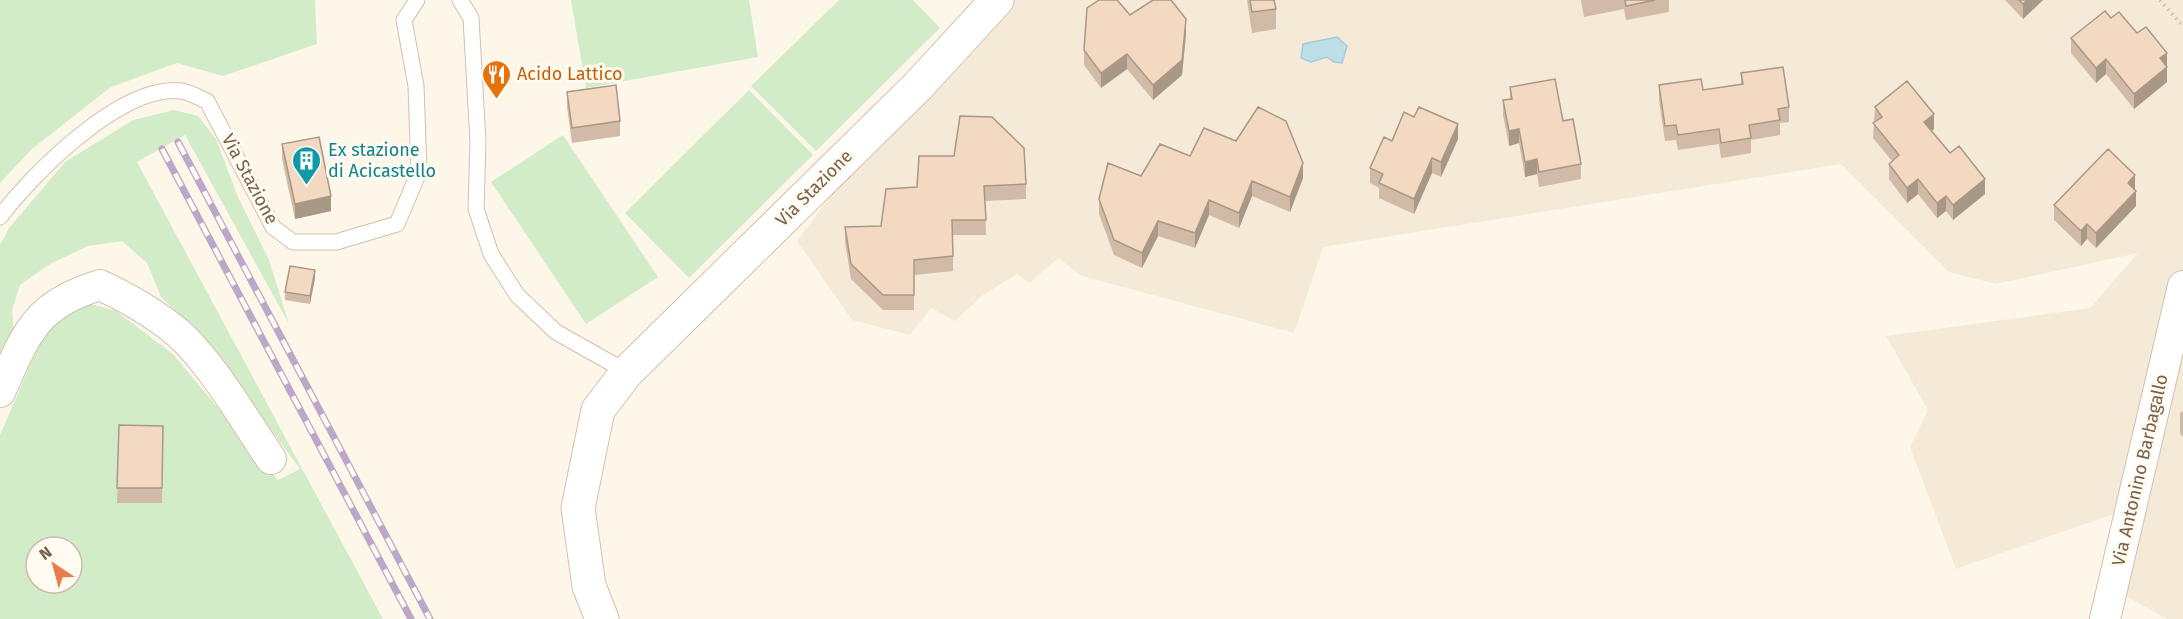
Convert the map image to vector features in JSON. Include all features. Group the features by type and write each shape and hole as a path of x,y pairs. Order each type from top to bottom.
{"main road":[{"name":"Via Stazione","path":"602,619 589,586 578,508 598,410 627,372 918,86 997,0"}],"street":[{"path":"0,392 24,339 49,307 74,293 100,285 137,302 179,335 216,380 272,459"},
{"name":"Via Antonino Barbagallo","path":"2105,619 2183,286"}],"lane":[{"name":"Via Stazione","path":"0,217 56,154 115,110 154,94 182,91 207,101 273,227 293,242 336,242 397,224 419,172 416,86 404,20 417,0"},
{"path":"460,0 471,18 478,142 476,209 491,254 517,295 556,332 627,372"}],"path":[{"path":"2160,0 2183,26"}],"shaded area":[{"path":"977,0 2183,0 2183,619 2167,619 2126,596 2114,514 1956,569 1910,447 1928,410 1886,336 2090,308 2138,253 1996,284 1949,272 1841,164 1323,247 1294,333 1082,276 1058,258 1030,283 1017,274 983,295 955,321 931,308 910,335 852,320 797,241"}],"green space":[{"path":"0,0 315,0 317,44 223,76 177,63 111,87 32,149 0,183"},
{"path":"571,0 749,0 758,57 586,88"},
{"path":"839,0 913,0 940,28 816,151 751,86"},
{"path":"749,90 813,155 689,278 625,213"},
{"path":"174,110 198,116 216,139 238,197 269,260 289,324 185,135 137,162 383,619 0,619 0,435 37,349 57,319 88,303 116,311 173,354 278,480 300,469 204,339 161,297 147,263 122,241 88,246 50,264 20,285 12,310 14,331 0,359 0,245 9,228 65,162 133,120"},
{"path":"563,135 658,277 586,324 491,182"}],"water":[{"path":"1337,37 1347,46 1342,63 1334,62 1327,57 1311,62 1301,58 1303,44"}],"building":[{"path":"1099,0 1117,0 1130,15 1153,0 1171,0 1186,19 1182,60 1153,85 1127,54 1101,73 1084,50 1087,8"},
{"path":"1250,0 1274,0 1276,9 1252,12"},
{"path":"1625,0 1655,0 1626,6"},
{"path":"2105,11 2111,18 2119,12 2137,33 2146,27 2167,53 2160,58 2167,67 2134,94 2106,59 2096,68 2071,38"},
{"path":"1783,67 1789,107 1778,109 1780,120 1749,125 1751,138 1721,143 1719,129 1678,135 1676,125 1665,126 1659,85 1701,79 1703,90 1743,84 1741,73"},
{"path":"1555,79 1563,121 1573,119 1581,164 1539,172 1537,159 1525,162 1519,129 1509,131 1503,100 1512,99 1510,87"},
{"path":"1907,81 1934,114 1924,122 1950,153 1959,146 1985,179 1953,205 1946,196 1937,203 1918,179 1907,188 1889,164 1899,155 1873,123 1882,117 1875,107"},
{"path":"616,85 620,121 572,128 567,92"},
{"path":"1258,107 1286,121 1303,163 1290,197 1252,181 1239,213 1209,200 1195,233 1158,221 1142,253 1114,240 1099,199 1108,163 1141,176 1160,144 1190,156 1204,128 1236,141"},
{"path":"1419,107 1458,124 1441,162 1432,158 1414,199 1379,183 1383,174 1370,168 1384,137 1392,141 1404,112 1414,117"},
{"path":"960,116 992,117 1024,148 1026,184 984,186 986,220 952,220 953,256 914,260 914,295 883,295 851,264 845,227 881,226 886,189 917,187 919,156 954,156"},
{"name":"Ex stazione di Acicastello","path":"319,137 331,196 295,204 282,144"},
{"path":"2108,149 2135,175 2128,183 2136,191 2096,233 2087,224 2081,231 2054,205"},
{"path":"290,266 315,270 310,296 285,292"},
{"path":"119,425 163,426 162,488 117,488"}],"railway":[{"path":"178,142 430,619"},
{"path":"162,149 411,619"}],"place":[{"name":"Acido Lattico","path":"496,100"},
{"name":"Ex stazione di Acicastello","path":"307,186"}]}
